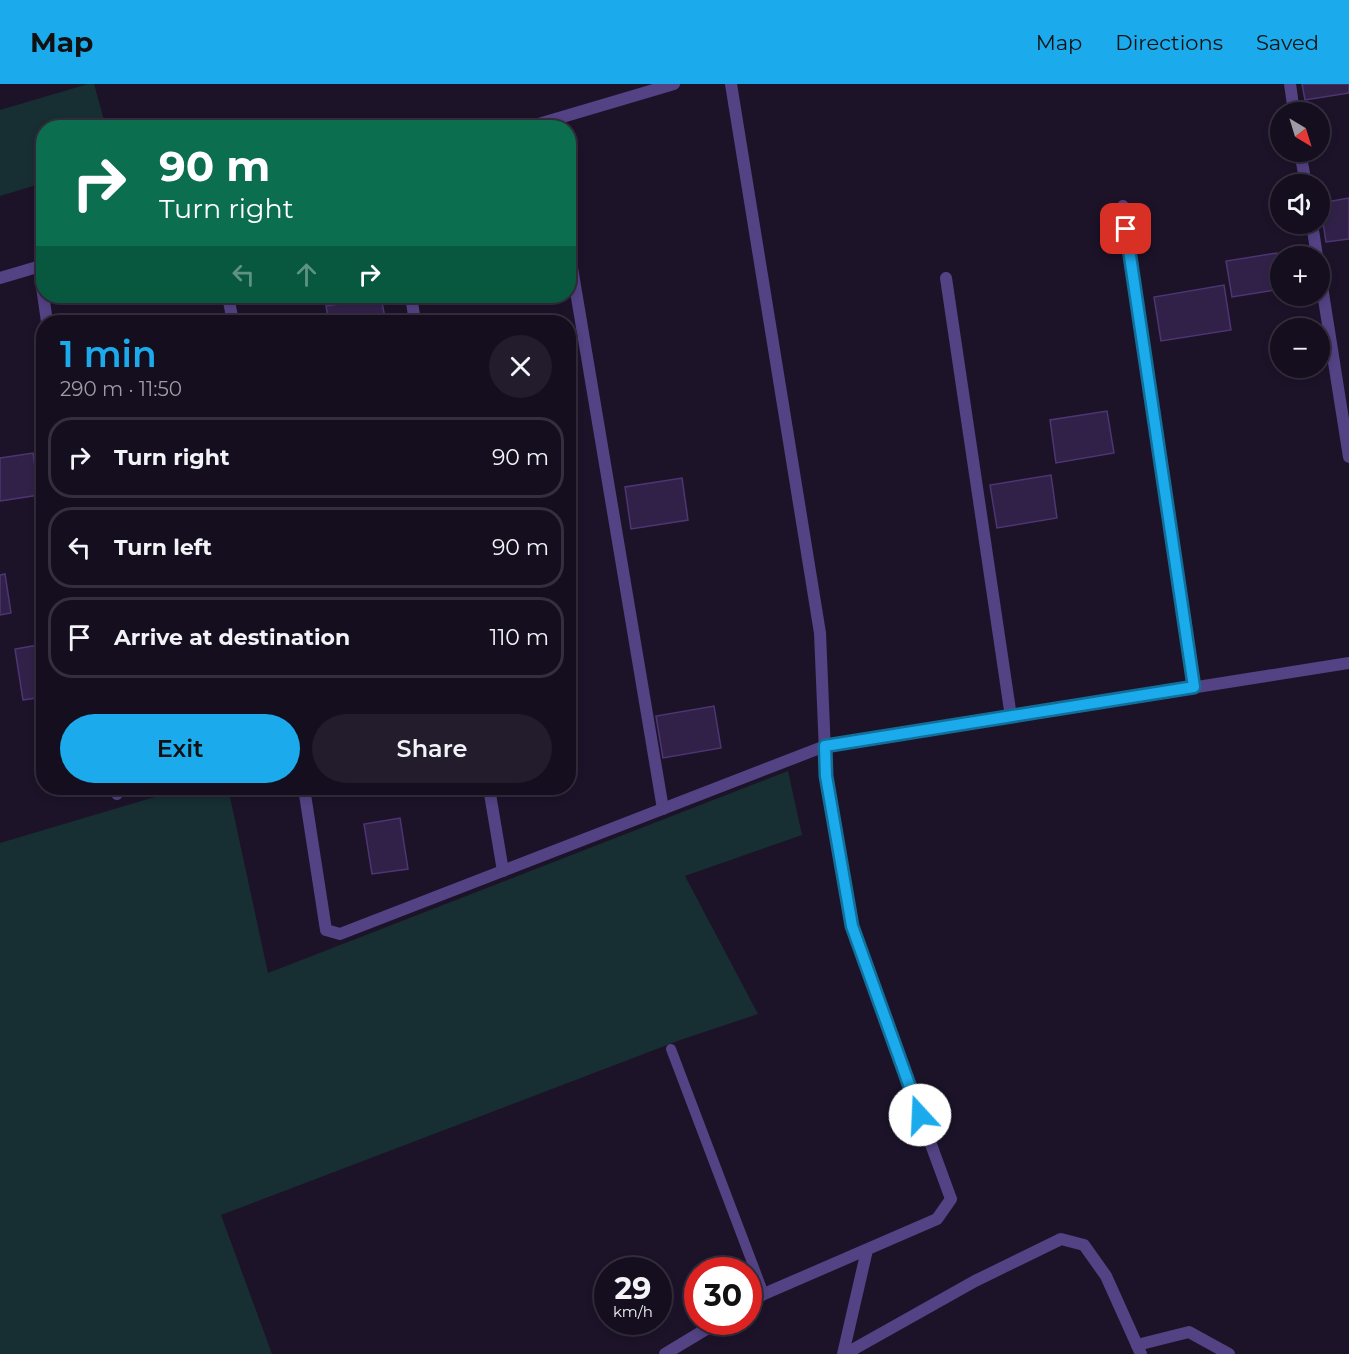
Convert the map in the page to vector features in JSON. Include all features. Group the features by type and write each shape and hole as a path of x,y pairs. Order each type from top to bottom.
{"street":[{"path":"561,120 674,84"},
{"path":"731,84 820,633 826,776 852,926 951,1199 937,1219 764,1294"},
{"path":"1290,84 1293,102"},
{"path":"1123,206 1194,687"},
{"path":"0,278 36,267"},
{"path":"946,278 1011,717"},
{"path":"576,292 663,809"},
{"path":"1325,306 1349,457"},
{"path":"305,795 326,930 340,934 825,746 1349,663"},
{"path":"490,795 502,871"},
{"path":"844,1354 975,1281 1061,1239 1084,1245 1106,1276 1139,1349 1189,1332 1229,1354"},
{"path":"844,1354 867,1250"},
{"path":"665,1354 696,1335"}],"lane":[{"path":"671,1049 764,1294"}],"green space":[{"path":"94,84 104,120 36,120 36,185 0,196 0,110"},
{"path":"788,771 802,835 685,876 758,1014 683,1039 221,1215 272,1354 0,1354 0,843 161,795 230,795 268,973"}],"building":[{"path":"1302,84 1349,84 1349,93 1305,100"},
{"path":"1349,198 1349,239 1326,242 1325,234 1330,234 1330,201"},
{"path":"1270,254 1270,291 1232,297 1226,261"},
{"path":"1224,285 1231,330 1161,341 1154,297"},
{"path":"347,303 382,303 385,315 328,315 326,306"},
{"path":"1107,411 1114,453 1056,463 1050,420"},
{"path":"33,453 36,495 0,501 0,458"},
{"path":"1051,475 1057,518 997,528 990,485"},
{"path":"682,478 688,520 631,529 625,487"},
{"path":"5,574 11,613 0,615 0,575"},
{"path":"36,645 36,698 23,700 15,649"},
{"path":"714,706 721,748 663,758 656,716"},
{"path":"400,818 408,869 372,874 364,824"}],"route":[{"path":"920,1115 852,926 826,776 825,746 1194,687 1126,229"}]}
